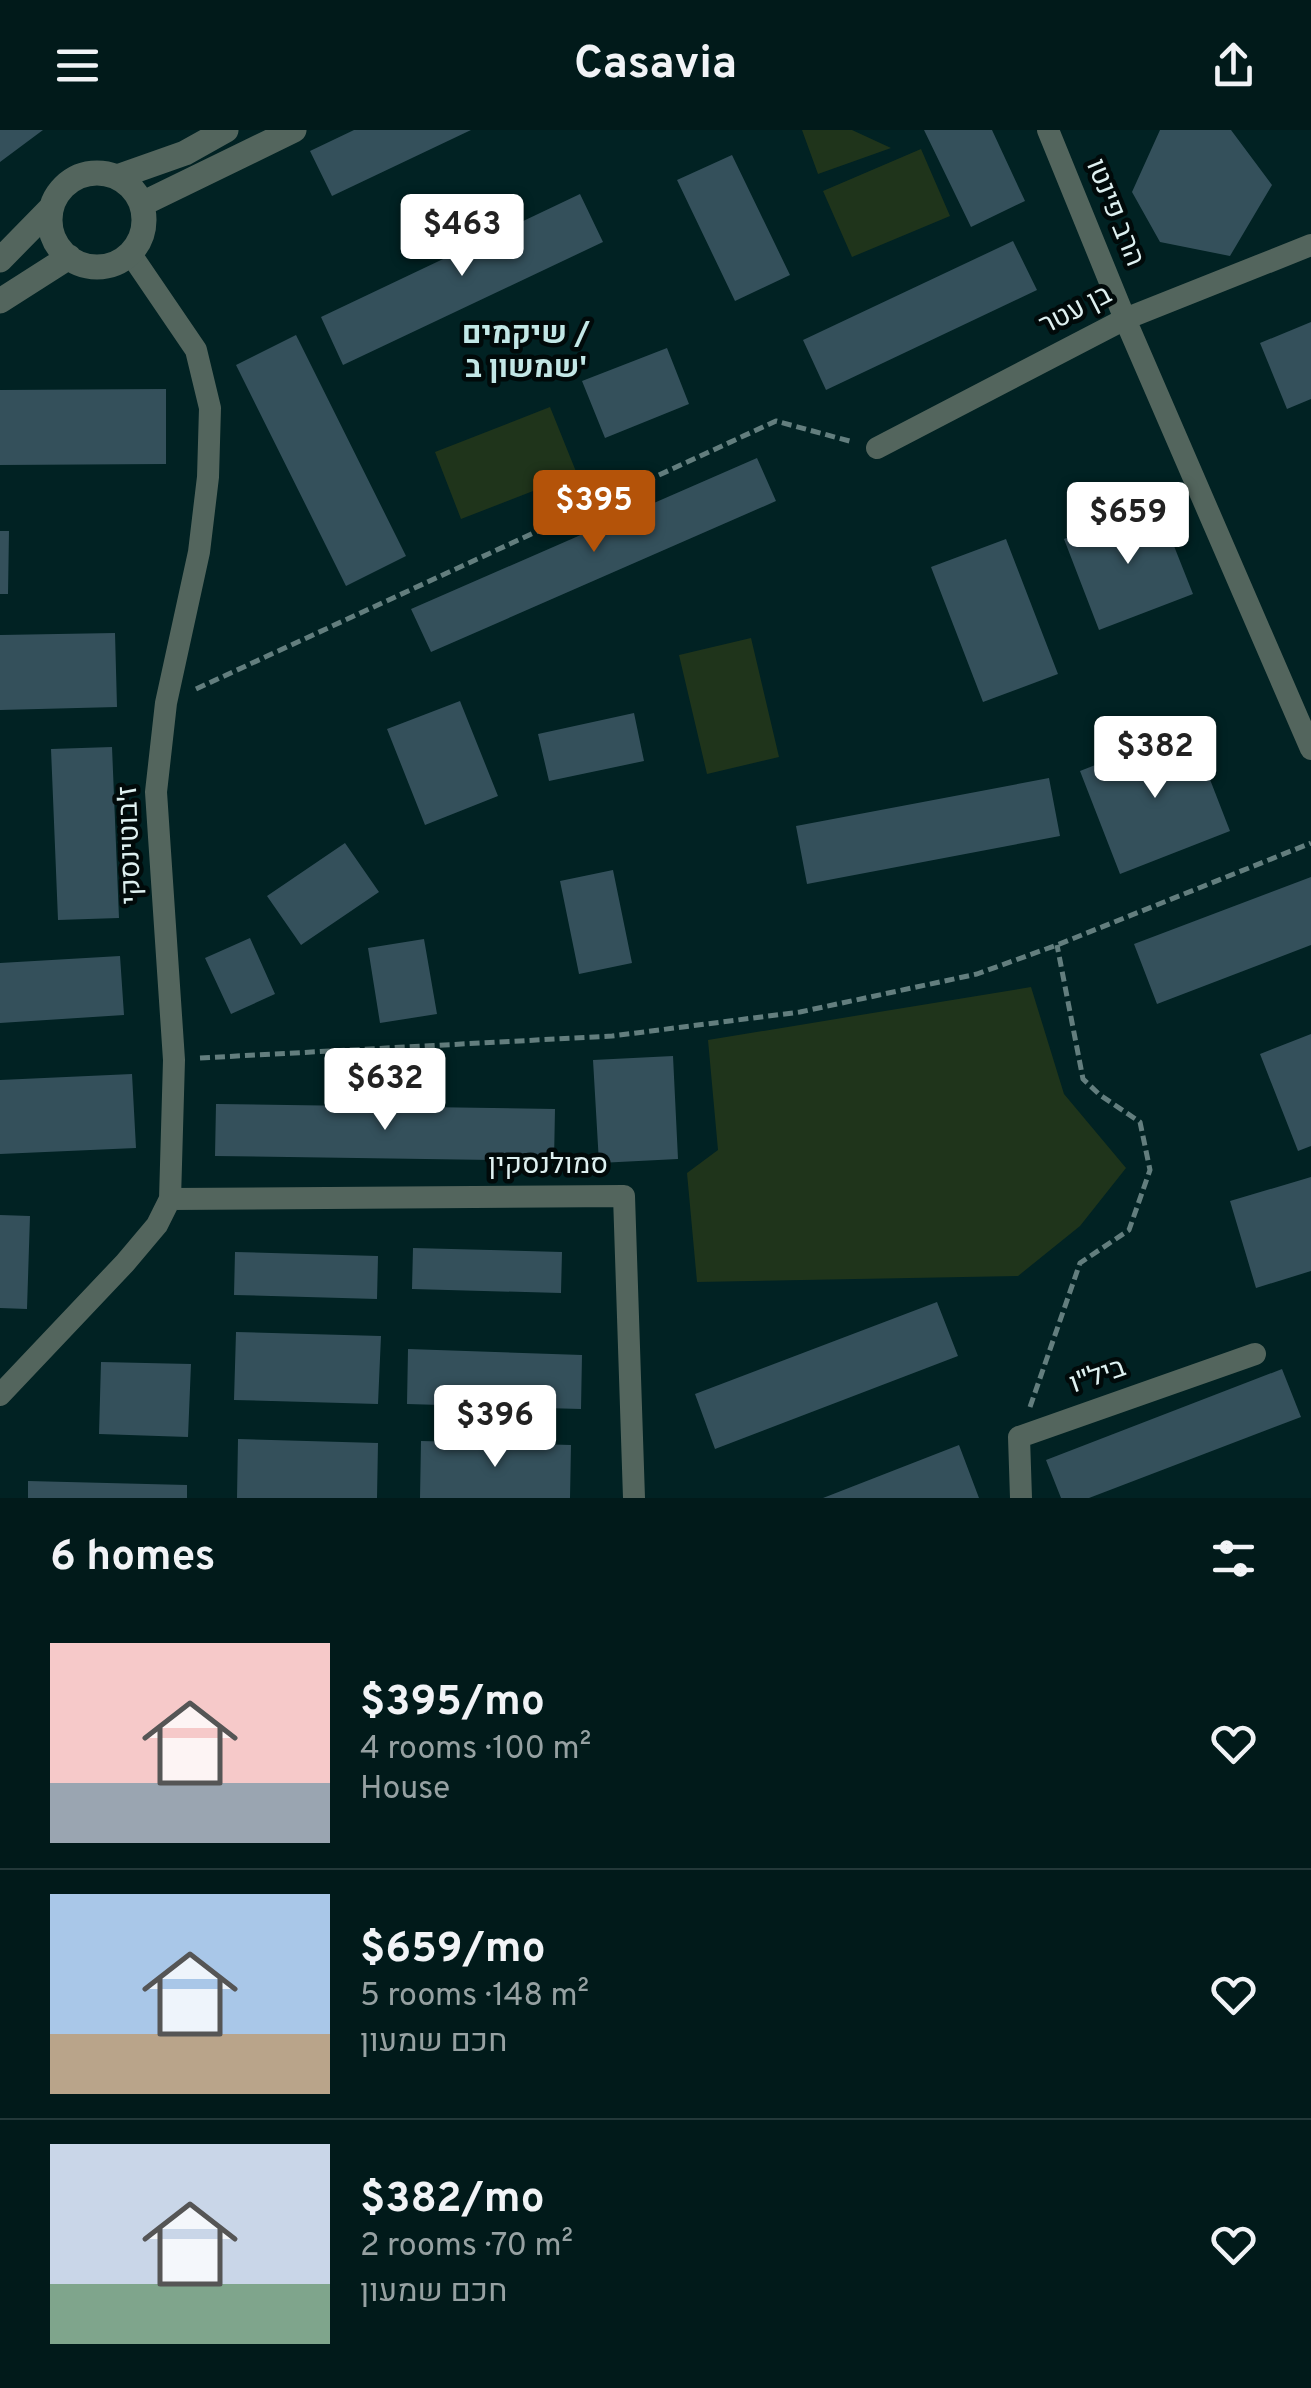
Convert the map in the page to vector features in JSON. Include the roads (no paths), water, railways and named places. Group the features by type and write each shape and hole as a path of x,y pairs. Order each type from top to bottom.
{"street":[{"path":"0,260 52,208 65,185 76,177 90,173 117,176 185,153 226,130"},
{"path":"142,204 294,130"},
{"name":"הרב פינטו","path":"1048,130 1124,319 1311,749"},
{"path":"52,208 53,235 69,257 80,264 107,266 130,254 144,230 142,204 128,183 117,176"},
{"name":"בן עטר","path":"877,448 1124,319 1311,245"},
{"name":"ז'בוטינסקי","path":"130,254 196,350 210,408 208,477 199,552 166,703 156,792 174,1060 170,1199"},
{"path":"0,301 69,257"},
{"name":"סמולנסקין","path":"170,1199 624,1196 634,1498"},
{"path":"0,1395 157,1226 170,1199"},
{"name":"ביל\"ו","path":"1021,1498 1019,1437 1256,1354"}],"district":[{"name":"שיקמים / שמשון ב'","path":"526,352"}]}
